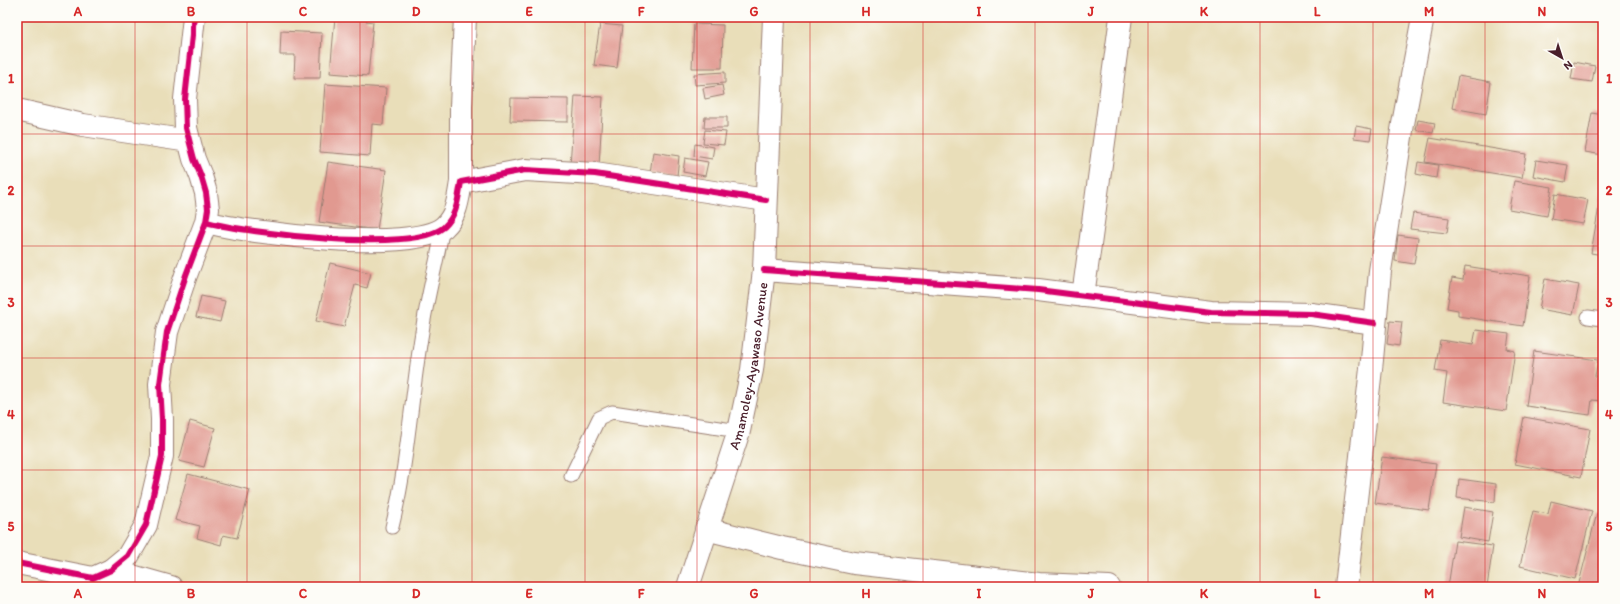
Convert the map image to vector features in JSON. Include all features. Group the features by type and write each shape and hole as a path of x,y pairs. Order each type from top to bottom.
{"street":[{"path":"98,578 128,556 146,525 162,456 160,384 167,332 206,222 208,209 206,193 186,128 185,99 194,17"},
{"path":"206,222 258,232 343,240 396,240 421,237 443,227 456,212 461,182 461,107 465,17"},
{"name":"Amamoley-Ayawaso Avenue","path":"688,587 739,431 752,370 764,270 774,17"},
{"path":"1083,296 1121,17"},
{"path":"1346,587 1372,360 1380,271 1403,124 1423,17"},
{"path":"17,110 83,125 189,141"},
{"path":"461,182 525,170 595,174 766,200"},
{"path":"764,270 1038,290 1211,312 1311,314 1375,322"},
{"path":"706,529 782,548 854,563 1028,585 1109,587"},
{"path":"17,562 98,578 171,587"}],"lane":[{"path":"392,528 411,420 422,331 443,227"},
{"path":"1588,317 1603,319"},
{"path":"572,476 599,418 612,412 739,431"}],"building":[{"path":"335,17 366,17 366,21 373,22 368,76 330,73"},
{"path":"600,24 622,26 617,68 594,65"},
{"path":"694,24 723,25 722,68 692,68"},
{"path":"281,31 322,33 320,78 294,78 295,55 280,55"},
{"path":"1574,62 1595,66 1592,82 1571,79"},
{"path":"725,72 725,83 695,85 694,74"},
{"path":"1458,76 1491,82 1486,114 1452,108"},
{"path":"325,84 386,88 383,125 372,124 370,156 320,152"},
{"path":"722,85 724,95 705,99 703,88"},
{"path":"575,96 603,97 599,166 570,165"},
{"path":"511,98 568,99 568,122 510,121"},
{"path":"1592,113 1603,115 1603,155 1585,152"},
{"path":"705,117 727,117 727,128 704,128"},
{"path":"1418,120 1435,123 1433,133 1416,130"},
{"path":"1356,126 1372,129 1370,140 1354,138"},
{"path":"705,130 726,132 724,145 703,143"},
{"path":"1430,138 1526,154 1522,178 1425,162"},
{"path":"695,144 714,147 712,159 694,156"},
{"path":"653,152 679,156 677,176 650,173"},
{"path":"685,158 708,162 705,176 683,172"},
{"path":"1536,160 1568,165 1565,182 1533,176"},
{"path":"328,162 386,170 377,230 319,222"},
{"path":"1418,162 1438,165 1436,178 1416,174"},
{"path":"1514,181 1552,187 1547,216 1509,209"},
{"path":"1603,189 1603,255 1591,253"},
{"path":"1555,194 1588,200 1583,224 1551,219"},
{"path":"1413,213 1449,218 1447,233 1410,229"},
{"path":"1398,235 1418,238 1414,264 1395,261"},
{"path":"330,263 371,273 367,288 355,285 344,327 316,321"},
{"path":"1465,266 1530,276 1523,326 1458,316 1458,310 1447,308 1452,278 1463,280"},
{"path":"1602,267 1603,284 1599,284"},
{"path":"1545,279 1579,285 1573,315 1539,309"},
{"path":"201,296 225,301 220,322 196,317"},
{"path":"1390,321 1402,322 1399,346 1387,344"},
{"path":"1476,330 1509,334 1507,349 1515,351 1506,411 1443,402 1447,373 1435,371 1440,340 1473,345"},
{"path":"1534,351 1598,360 1595,376 1603,377 1603,401 1592,400 1590,415 1526,406"},
{"path":"1524,417 1590,429 1581,477 1515,464"},
{"path":"190,421 215,428 204,467 179,461"},
{"path":"1382,457 1436,464 1429,510 1375,503"},
{"path":"188,474 250,490 237,538 223,535 221,545 197,538 200,526 175,520"},
{"path":"1459,479 1496,484 1495,502 1457,498"},
{"path":"1551,501 1592,511 1575,579 1520,566 1533,511 1548,514"},
{"path":"1464,507 1493,512 1488,542 1459,537"},
{"path":"1597,513 1603,515 1603,587 1578,587"},
{"path":"1455,541 1493,546 1487,587 1448,587"}],"cycle path":[{"path":"17,563 93,578 111,570 128,556 146,525 162,456 160,384 167,332 206,222 208,209 206,193 194,159 186,128 185,99 194,17"},
{"path":"206,222 291,236 328,239 399,239 426,235 444,227 452,217 459,195 461,182 525,170 595,174 766,200"},
{"path":"764,270 1038,290 1211,312 1311,314 1375,323"}]}
